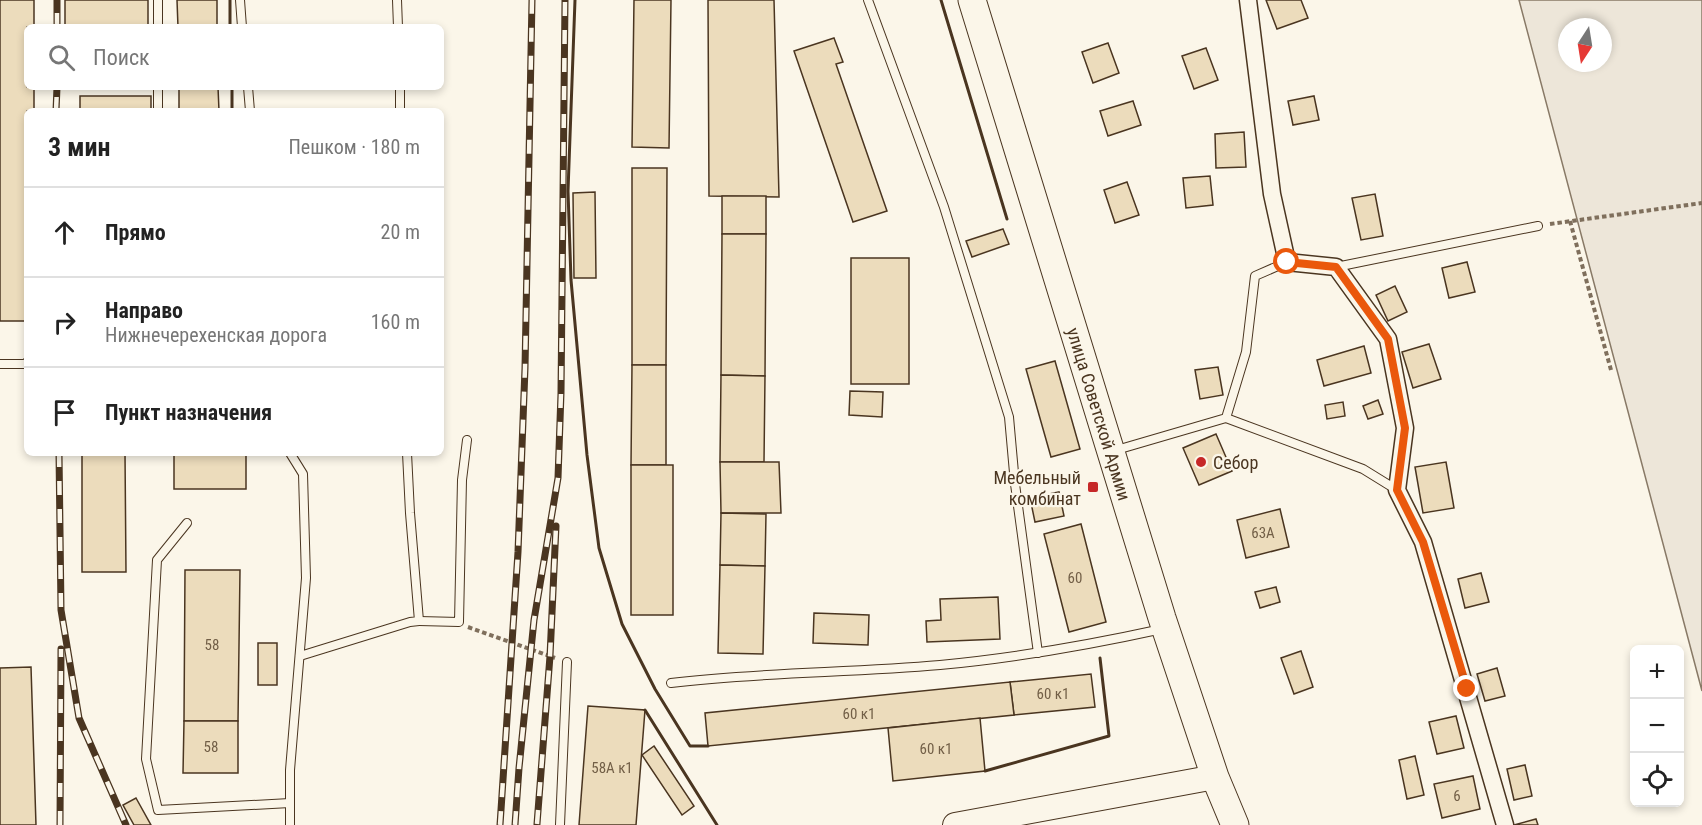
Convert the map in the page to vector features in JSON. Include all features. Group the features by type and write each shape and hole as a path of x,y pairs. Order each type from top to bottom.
{"main road":[{"name":"улица Советской Армии","path":"972,0 1165,628 1215,777 1235,825"}],"street":[{"path":"1248,0 1272,194 1287,262 1336,267 1388,339 1405,428 1397,490 1423,542 1505,825"},
{"path":"955,825 1215,777"}],"lane":[{"path":"158,0 158,24"},
{"path":"240,0 242,24"},
{"path":"397,0 398,24"},
{"path":"868,0 944,207 1009,417 1015,484 1038,653"},
{"path":"158,90 158,108"},
{"path":"248,90 250,108"},
{"path":"400,90 400,108"},
{"path":"1336,267 1538,226"},
{"path":"1226,418 1246,352 1255,276 1287,262"},
{"path":"0,364 24,364"},
{"path":"1110,452 1226,418 1363,469 1397,490"},
{"path":"300,656 410,621 459,622 462,480 467,440"},
{"path":"290,825 290,770 306,578 303,474 292,456"},
{"path":"407,456 419,621"},
{"path":"187,523 157,560 146,759 158,810 290,803"},
{"path":"671,682 940,665 1038,653 1165,628"},
{"path":"560,825 567,662"}],"path":[{"path":"1538,226 1702,203"},
{"path":"1570,221 1611,370"},
{"path":"459,622 469,628 567,662"}],"shaded area":[{"path":"1519,0 1702,0 1702,691"}],"building":[{"path":"0,0 34,0 34,24 24,24 24,90 34,90 34,108 24,108 24,321 0,321"},
{"path":"65,0 148,0 148,24 65,24"},
{"path":"177,0 217,0 217,24 178,24"},
{"path":"634,0 671,0 669,148 632,147"},
{"path":"708,0 774,0 779,197 709,196"},
{"path":"1266,0 1301,0 1308,18 1277,29"},
{"path":"834,38 843,62 836,64 887,211 853,222 794,51"},
{"path":"1108,43 1119,73 1093,83 1082,52"},
{"path":"1206,48 1218,80 1194,89 1182,56"},
{"path":"179,90 218,90 219,108 179,108"},
{"path":"80,96 151,96 151,108 80,108"},
{"path":"1314,96 1319,120 1293,125 1288,101"},
{"path":"1133,101 1141,125 1108,136 1100,111"},
{"path":"1244,132 1246,167 1216,168 1215,134"},
{"path":"632,168 667,168 666,365 632,365"},
{"path":"1210,176 1213,205 1186,208 1183,178"},
{"path":"1127,182 1139,215 1115,223 1104,190"},
{"path":"595,192 596,278 574,278 573,193"},
{"path":"1375,194 1383,236 1361,240 1352,198"},
{"path":"722,196 766,196 766,234 722,234"},
{"path":"1003,229 1009,244 972,257 966,241"},
{"path":"722,234 766,234 765,376 721,375"},
{"path":"851,258 909,258 909,384 851,384"},
{"path":"1467,262 1475,292 1449,298 1442,268"},
{"path":"1395,286 1407,312 1388,321 1376,295"},
{"path":"1429,344 1441,379 1413,388 1402,352"},
{"path":"1364,346 1371,373 1324,386 1317,360"},
{"path":"1055,361 1080,449 1051,457 1026,369"},
{"path":"632,365 666,365 666,465 631,465"},
{"path":"1218,367 1223,395 1200,399 1195,370"},
{"path":"721,375 765,376 764,462 720,462"},
{"path":"850,391 883,392 882,417 849,415"},
{"path":"1378,400 1383,414 1368,419 1363,406"},
{"path":"1343,402 1345,416 1327,419 1325,405"},
{"path":"1216,434 1232,471 1199,485 1183,448"},
{"path":"82,456 125,456 126,572 82,572"},
{"path":"174,456 246,456 246,489 174,489"},
{"path":"720,462 779,462 781,513 721,513"},
{"path":"1446,462 1454,508 1423,513 1415,467"},
{"path":"631,465 673,465 673,615 631,615"},
{"path":"1059,492 1064,516 1035,522 1030,498"},
{"path":"1280,509 1289,547 1246,558 1237,520"},
{"path":"721,513 766,514 765,566 720,565"},
{"path":"1081,524 1106,622 1069,632 1044,534"},
{"path":"720,565 765,566 763,654 718,653"},
{"path":"185,570 240,570 238,721 184,721"},
{"path":"1481,573 1489,602 1465,608 1458,579"},
{"path":"1276,587 1280,602 1260,608 1255,592"},
{"path":"998,597 1000,639 927,642 926,621 941,620 940,599"},
{"path":"814,613 869,615 868,645 813,643"},
{"path":"258,643 277,643 277,685 258,685"},
{"path":"1301,651 1313,687 1294,694 1281,658"},
{"path":"31,667 36,825 0,825 0,668"},
{"path":"1497,668 1505,696 1485,701 1477,674"},
{"path":"1091,674 1095,707 1014,715 1010,682"},
{"path":"1010,682 1014,715 708,746 705,713"},
{"path":"588,706 645,710 636,825 579,825"},
{"path":"1456,716 1464,748 1437,754 1429,722"},
{"path":"980,718 985,771 893,781 888,728"},
{"path":"184,721 238,721 238,773 183,773"},
{"path":"654,746 694,806 682,815 642,755"},
{"path":"1415,756 1424,795 1407,799 1399,760"},
{"path":"1525,765 1532,796 1514,800 1507,769"},
{"path":"1473,776 1480,809 1442,818 1434,784"},
{"path":"136,798 151,825 134,825 123,805"},
{"path":"1536,819 1538,825 1514,825"}],"railway":[{"path":"57,0 57,24"},
{"path":"500,825 518,552 525,368 532,0"},
{"path":"515,825 534,620 558,478 565,0"},
{"path":"56,108 57,90"},
{"path":"59,456 61,610 79,718 126,825"},
{"path":"537,824 550,656 556,526"},
{"path":"60,825 61,649"}],"wall":[{"path":"230,0 230,24"},
{"path":"575,0 568,191 571,280 587,455 599,548 622,624 655,689 690,746 708,746"},
{"path":"941,0 1007,219"},
{"path":"232,90 232,108"},
{"path":"985,771 1109,736 1100,658"},
{"path":"645,710 717,825"}],"place":[{"name":"Себор","path":"1201,462"},
{"name":"Мебельный комбинат","path":"1093,487"}],"route":[{"path":"1287,262 1336,267 1388,339 1405,428 1397,490 1423,542 1467,689"}]}
